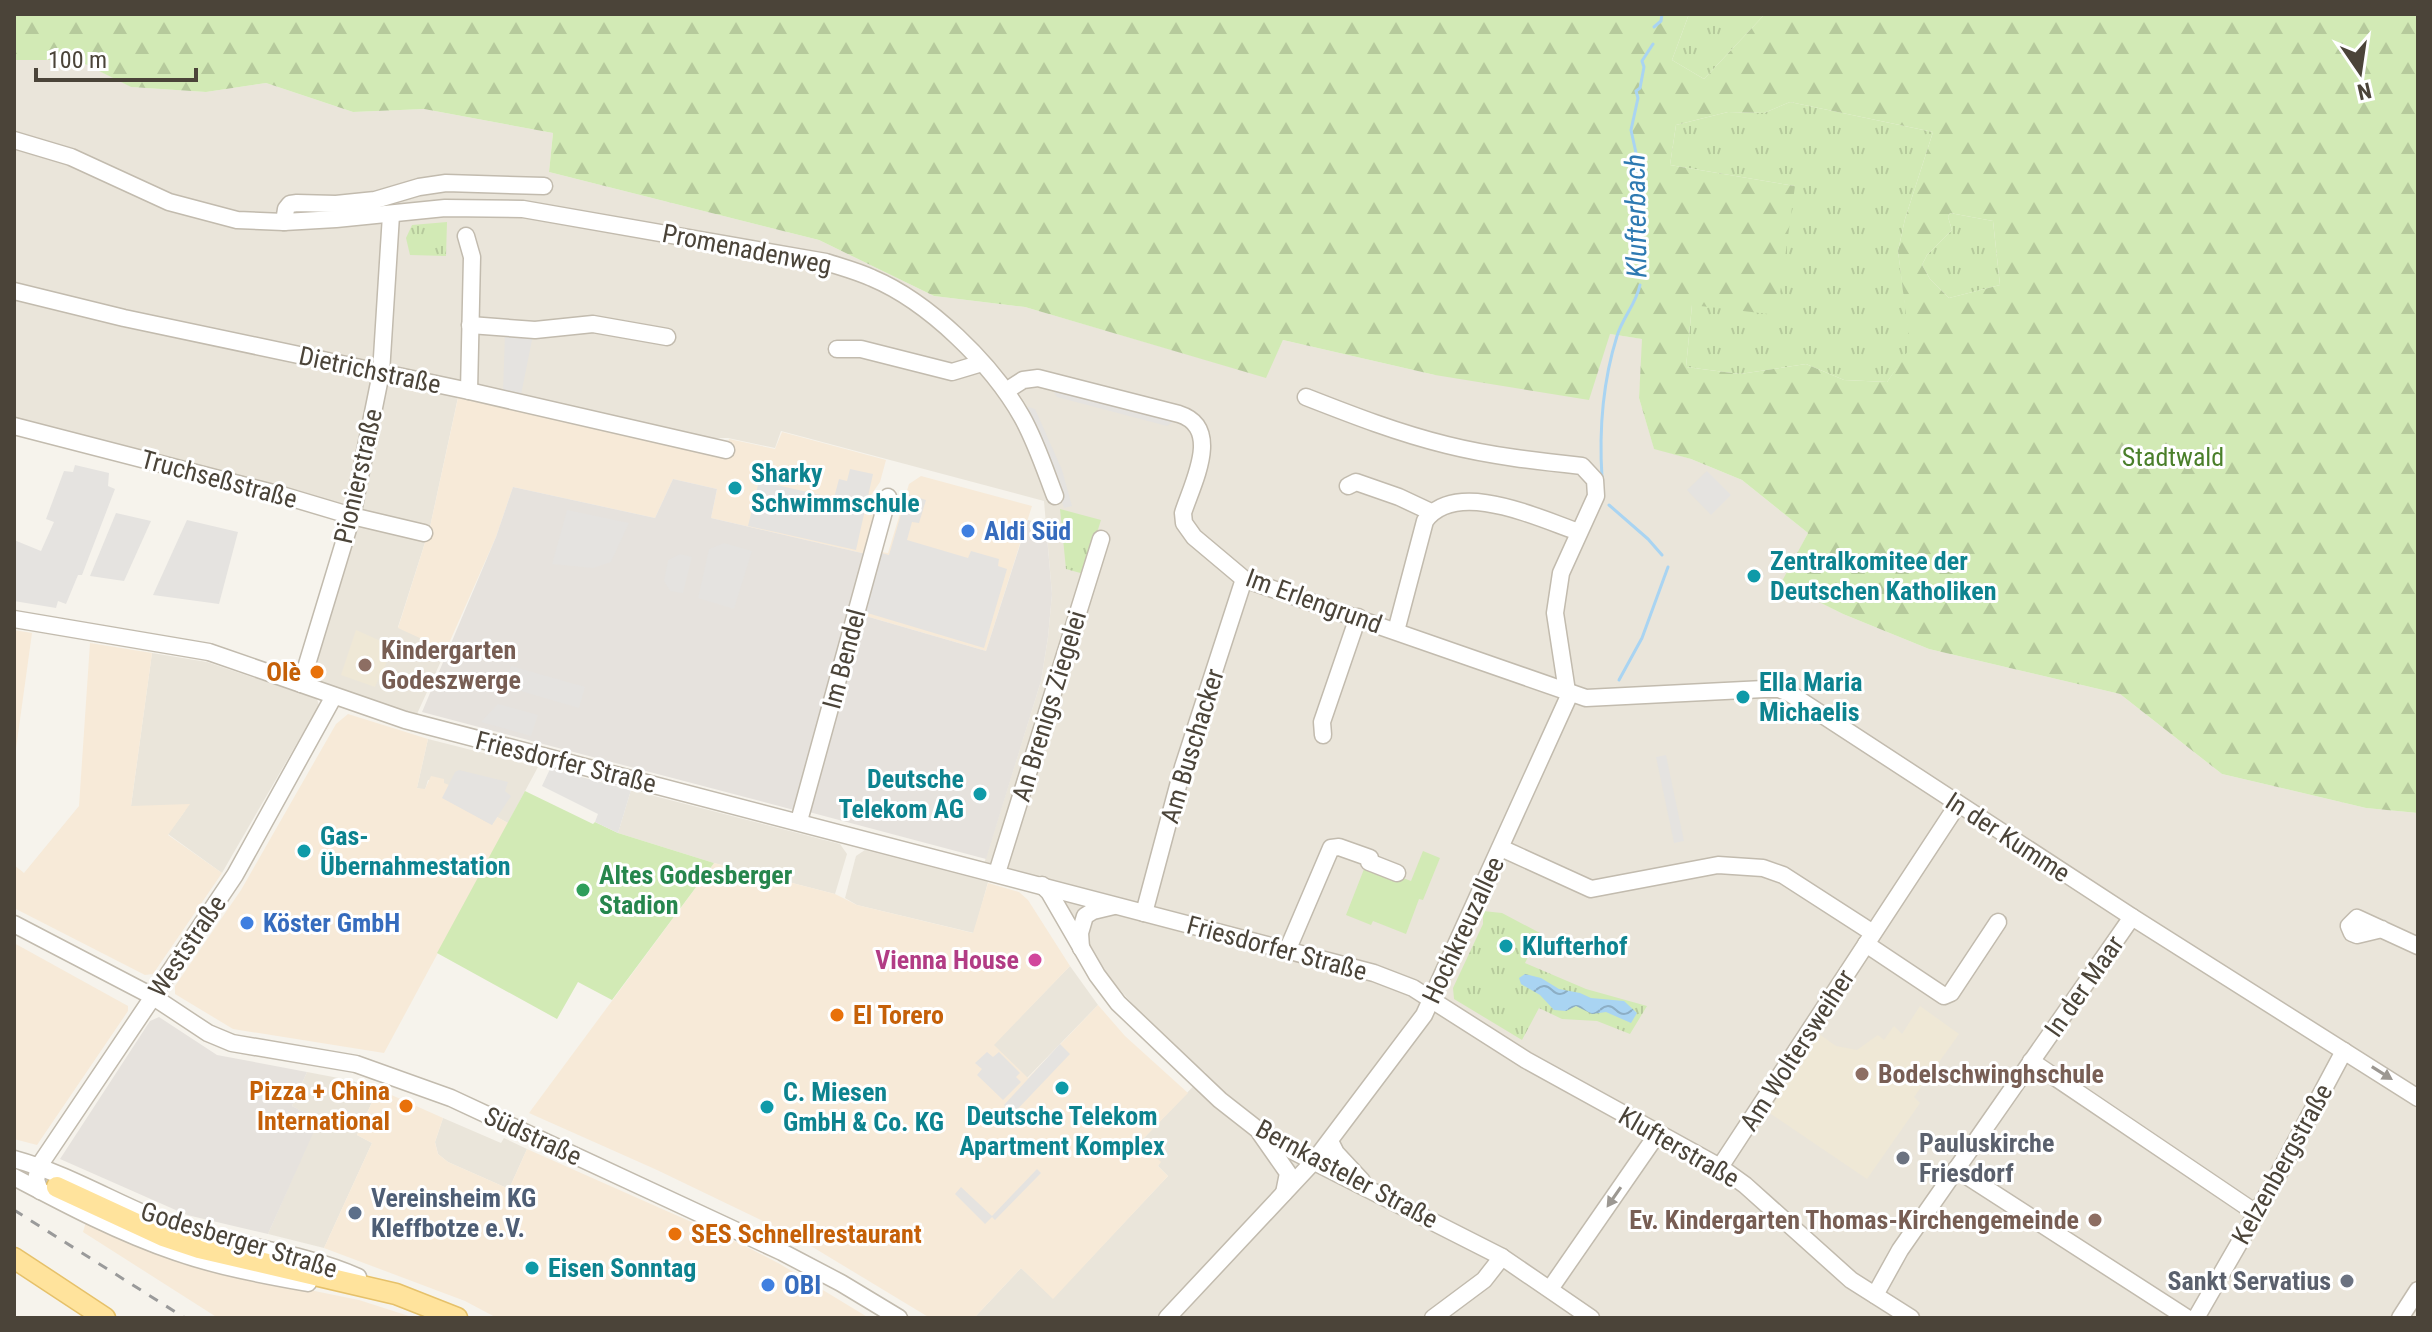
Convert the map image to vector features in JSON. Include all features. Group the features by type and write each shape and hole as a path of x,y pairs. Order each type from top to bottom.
{"main road":[{"name":"Godesberger Straße","path":"48,1189 199,1248 396,1294 456,1318"},
{"path":"14,1258 105,1318"},
{"path":"14,1274 80,1318"}],"street":[{"name":"Promenadenweg","path":"14,140 71,157 169,202 197,212 237,220 284,222 445,208 523,209 826,262 874,278 903,295 959,339 1006,391 1032,435 1055,496"},
{"path":"284,222 286,209 290,204 297,203 336,204 375,200 446,183 544,186"},
{"path":"481,186 481,207"},
{"name":"Pionierstraße","path":"301,684 352,516 381,373 391,215"},
{"path":"466,236 472,257 469,391"},
{"name":"Dietrichstraße","path":"14,291 726,450"},
{"path":"470,325 535,330 593,324 667,337"},
{"path":"837,349 861,349 952,372 982,363"},
{"name":"Im Erlengrund","path":"1006,391 1023,380 1038,378 1179,414 1192,421 1200,432 1204,447 1183,513 1184,523 1194,537 1244,579 1568,690"},
{"name":"Hochkreuzallee","path":"1167,1318 1314,1161 1419,1023 1566,706 1568,690 1555,613 1561,573 1596,496 1595,480 1589,472 1582,466 1502,456 1447,445 1390,429 1306,397"},
{"name":"Truchseßstraße","path":"14,426 424,533"},
{"path":"1348,486 1356,482 1431,512"},
{"name":"Im Bendel","path":"799,821 888,497"},
{"path":"1396,631 1425,521 1431,512 1447,505 1478,501 1579,532"},
{"name":"An Brenigs Ziegelei","path":"997,873 1101,539"},
{"name":"Am Buschacker","path":"1144,913 1183,767 1244,579"},
{"path":"1323,735 1322,722 1358,617"},
{"name":"Friesdorfer Straße","path":"14,619 209,652 405,720 1374,973 1413,988 1431,999"},
{"name":"In der Kumme","path":"1568,690 1591,698 1779,689 1801,699 2132,917 2418,1098"},
{"name":"Weststraße","path":"39,1166 235,875 334,696"},
{"name":"Am Woltersweiher","path":"1720,1167 1958,804"},
{"path":"1287,951 1331,848 1343,848 1370,858 1369,862 1397,873"},
{"path":"1501,848 1591,889 1718,865 1748,866 1783,875 1944,996 1951,993 1998,922"},
{"name":"Bernkasteler Straße","path":"1042,885 1049,892 1081,950 1118,1003 1220,1100 1257,1129 1314,1161 1502,1257 1591,1318"},
{"path":"1081,950 1080,933 1085,916 1104,907 1120,906"},
{"name":"In der Maar","path":"1875,1295 1900,1250 2132,917"},
{"name":"Südstraße","path":"14,924 152,996 208,1033 232,1043 356,1064 451,1098 782,1252 899,1318"},
{"path":"2382,929 2418,946"},
{"name":"Klufterstraße","path":"1431,999 1526,1060 1720,1167 1745,1185 1839,1269 1911,1318"},
{"name":"Kelzenbergstraße","path":"2196,1318 2344,1051"},
{"path":"2031,1061 2256,1213"},
{"path":"1257,1129 1288,1173 1283,1194"},
{"path":"1550,1289 1658,1133"},
{"path":"1330,1141 1336,1153 1368,1189"},
{"name":"Godesberger Straße","path":"14,1159 39,1166 173,1225 316,1263 396,1294"},
{"path":"14,1171 29,1171 39,1166"},
{"path":"39,1166 36,1180 48,1189"},
{"path":"1956,1169 2187,1318"},
{"name":"Godesberger Straße","path":"14,1177 48,1189 129,1235 177,1253 228,1267 351,1291 456,1318"},
{"path":"1433,1318 1456,1311 1502,1257"},
{"path":"2400,1318 2418,1290"}],"shaded area":[{"path":"14,60 77,60 132,87 206,92 266,83 353,112 424,109 553,133 549,172 819,240 934,296 1025,307 1265,377 1283,340 1435,375 1610,334 1643,339 1639,398 1654,448 1742,480 1808,533 1782,583 1843,614 1929,649 2120,694 2222,774 2366,808 2418,813 2418,1318 974,1318 1021,1268 1053,1298 1168,1176 1158,1166 1160,1162 1140,1142 1206,1073 1164,1039 1105,973 1050,881 984,864 1041,681 1052,594 1044,501 781,431 775,448 728,438 692,438 460,388 430,527 398,627 446,650 417,714 299,677 347,520 14,434"},
{"path":"505,333 533,335 521,395 503,391"},
{"path":"1050,386 1177,419 1167,426 1057,397"},
{"path":"458,398 724,455 729,439 775,449 782,432 886,460 880,482 871,495 875,513 866,554 711,518 717,489 673,479 655,518 513,487 496,537 446,650 398,628 430,527"},
{"path":"1022,405 1035,409 1062,470 1072,506 1064,508 1053,474"},
{"path":"75,465 109,473 108,486 115,489 82,575 78,575 66,604 58,601 56,608 14,601 14,540 41,551 54,522 46,519 64,471 73,472"},
{"path":"850,469 873,474 856,550 748,526 759,481 834,498 839,479 847,481"},
{"path":"1707,471 1731,495 1711,515 1687,490"},
{"path":"921,476 1032,506 986,651 862,615 881,552 888,553 909,484"},
{"path":"673,479 717,489 711,518 866,554 794,810 422,712 496,537 513,487 655,518"},
{"path":"907,494 926,500 919,523 912,522 907,540 968,558 971,551 999,559 998,566 1007,569 984,648 864,612 881,553 889,555"},
{"path":"567,510 629,523 611,562 593,568 552,564"},
{"path":"116,513 151,521 124,581 90,576"},
{"path":"187,520 238,532 219,604 153,595"},
{"path":"1028,520 1046,525 1052,594 1048,637 1041,681 986,859 809,812 862,615 986,651"},
{"path":"724,543 752,551 734,609 698,598 709,549"},
{"path":"680,554 692,557 683,593 670,591 664,581 668,560"},
{"path":"14,630 32,633 14,763"},
{"name":"Kindergarten Godeszwerge","path":"356,630 394,647 375,687 341,675"},
{"path":"90,643 152,653 131,806 190,804 168,835 222,873 153,974 145,975 14,908 14,865 24,873 79,806"},
{"path":"152,653 207,662 317,699 319,705 222,873 168,834 185,811 131,806"},
{"path":"511,666 585,687 579,708 504,686"},
{"path":"498,704 538,715 531,736 481,722"},
{"path":"348,714 428,739 417,788 425,789 431,776 444,779 444,783 449,785 443,798 492,825 497,817 508,823 384,1053 233,1029 175,994 175,986 241,890 336,724"},
{"path":"428,739 538,767 508,823 497,817 492,826 442,798 448,785 428,780 425,790 417,788"},
{"path":"1666,755 1684,841 1674,843 1656,757"},
{"path":"550,769 631,790 618,833 595,822 598,814 542,786"},
{"path":"459,770 508,782 505,791 511,796 492,825 442,798"},
{"path":"631,790 840,844 847,854 835,894 714,863 618,833"},
{"path":"865,850 988,882 974,933 857,905 845,898 856,856"},
{"path":"714,863 835,894 857,905 973,933 988,883 1019,892 1028,900 1070,966 994,1045 1028,1078 1098,1005 1125,1036 1188,1093 1140,1142 1161,1162 1158,1166 1168,1176 1053,1299 1021,1268 974,1318 930,1318 796,1237 529,1113"},
{"path":"14,943 128,1006 128,1011 37,1145 14,1139"},
{"path":"1070,966 1098,1005 1027,1078 993,1045"},
{"name":"Bodelschwinghschule","path":"1920,1006 1959,1034 1914,1097 1920,1103 1867,1179 1768,1112 1819,1034 1836,1046 1857,1050 1878,1035 1884,1040 1894,1026 1902,1034"},
{"path":"159,1017 217,1055 307,1072 292,1106 319,1120 268,1234 187,1215 60,1159 150,1021"},
{"path":"1060,1044 1070,1054 1013,1114 1004,1105"},
{"path":"987,1052 993,1057 999,1052 1020,1073 1016,1077 1021,1082 1003,1100 977,1075 982,1069 975,1063"},
{"path":"307,1072 378,1089 357,1135 372,1143 324,1248 268,1234 318,1120 292,1106"},
{"path":"378,1089 443,1118 435,1142 438,1154 448,1162 509,1189 527,1149 741,1244 869,1318 497,1318 465,1301 324,1248 372,1143 357,1135"},
{"path":"443,1118 501,1143 504,1138 527,1149 509,1189 448,1162 438,1154 435,1142"},
{"path":"1037,1169 1041,1173 995,1220 992,1217 985,1224 955,1194 961,1187 992,1216"},
{"path":"86,1222 235,1275 359,1300 415,1318 218,1318 83,1232"}],"green space":[{"name":"Stadtwald","path":"14,14 1689,14 1672,60 1704,79 1765,14 2418,14 2418,813 2366,808 2222,774 2120,694 1929,649 1843,614 1781,583 1808,533 1742,480 1691,459 1654,449 1639,398 1642,339 1610,334 1589,400 1435,375 1283,340 1266,378 1025,307 934,296 819,240 549,172 553,133 424,109 353,112 266,83 206,92 131,87 77,60 14,60","holes":["1790,102 1933,132 1898,251 1910,348 1887,382 1844,380 1806,364 1740,374 1686,367 1692,305 1777,315 1795,186 1670,165 1676,125 1728,112 1764,113","1950,213 1993,221 2000,285 1949,298 1930,279 1922,265 1927,255 1952,230 1948,217"]},
{"path":"1689,14 1765,14 1704,79 1672,60"},
{"path":"1790,102 1933,132 1898,251 1911,348 1887,382 1844,380 1806,364 1740,374 1686,367 1692,305 1795,186 1670,165 1676,125 1728,112 1764,113"},
{"path":"1950,213 1993,221 2000,285 1949,298 1930,279 1922,265 1927,255 1952,230 1948,217"},
{"path":"447,222 446,256 410,255 406,238 412,225"},
{"path":"1060,509 1101,520 1084,574 1066,569"},
{"name":"Altes Godesberger Stadion","path":"525,791 593,824 595,822 618,833 714,863 612,1000 578,982 557,1019 437,953"},
{"path":"1423,851 1440,858 1423,900 1419,899 1406,934 1373,921 1371,925 1346,915 1366,864 1411,881"},
{"path":"1483,911 1502,913 1540,933 1525,963 1586,989 1647,1006 1630,1034 1597,1021 1562,1019 1539,1008 1522,1040 1454,999 1453,988 1483,924"}],"water":[{"path":"1525,974 1541,978 1559,989 1591,998 1624,1001 1637,1013 1631,1023 1606,1012 1592,1014 1576,1006 1566,1011 1554,1010 1540,995 1521,984 1519,978"}],"waterway":[{"name":"Klufterbach","path":"1654,27 1661,21 1662,14"},
{"name":"Klufterbach","path":"1641,266 1636,192 1641,176 1631,130 1638,98 1636,91 1640,88 1644,67 1642,61 1653,44"},
{"name":"Klufterbach","path":"1602,478 1602,424 1608,371 1617,336 1640,285"},
{"name":"Klufterbach","path":"1609,505 1662,555"},
{"name":"Klufterbach","path":"1619,680 1642,638 1668,567"}],"tunnel":[{"path":"14,1168 57,1187"}],"railway":[{"path":"14,1210 185,1318"}],"place":[{"name":"Sharky Schwimmschule","path":"735,488"},
{"name":"Aldi Süd","path":"968,531"},
{"name":"Zentralkomitee der Deutschen Katholiken","path":"1754,576"},
{"name":"Kindergarten Godeszwerge","path":"365,665"},
{"name":"Olè","path":"317,672"},
{"name":"Ella Maria Michaelis","path":"1743,697"},
{"name":"Deutsche Telekom AG","path":"980,794"},
{"name":"Gas- Übernahmestation","path":"304,851"},
{"name":"Altes Godesberger Stadion","path":"583,890"},
{"name":"Köster GmbH","path":"247,923"},
{"name":"Klufterhof","path":"1506,946"},
{"name":"Vienna House","path":"1035,960"},
{"name":"El Torero","path":"837,1015"},
{"name":"Bodelschwinghschule","path":"1862,1074"},
{"name":"Deutsche Telekom Apartment Komplex","path":"1062,1088"},
{"name":"Pizza + China International","path":"406,1106"},
{"name":"C. Miesen GmbH & Co. KG","path":"767,1107"},
{"name":"Pauluskirche Friesdorf","path":"1903,1158"},
{"name":"Vereinsheim KG Kleffbotze e.V.","path":"355,1213"},
{"name":"Ev. Kindergarten Thomas-Kirchengemeinde","path":"2095,1220"},
{"name":"SES Schnellrestaurant","path":"675,1234"},
{"name":"Eisen Sonntag","path":"532,1268"},
{"name":"Sankt Servatius","path":"2347,1281"},
{"name":"OBI","path":"768,1285"}]}
